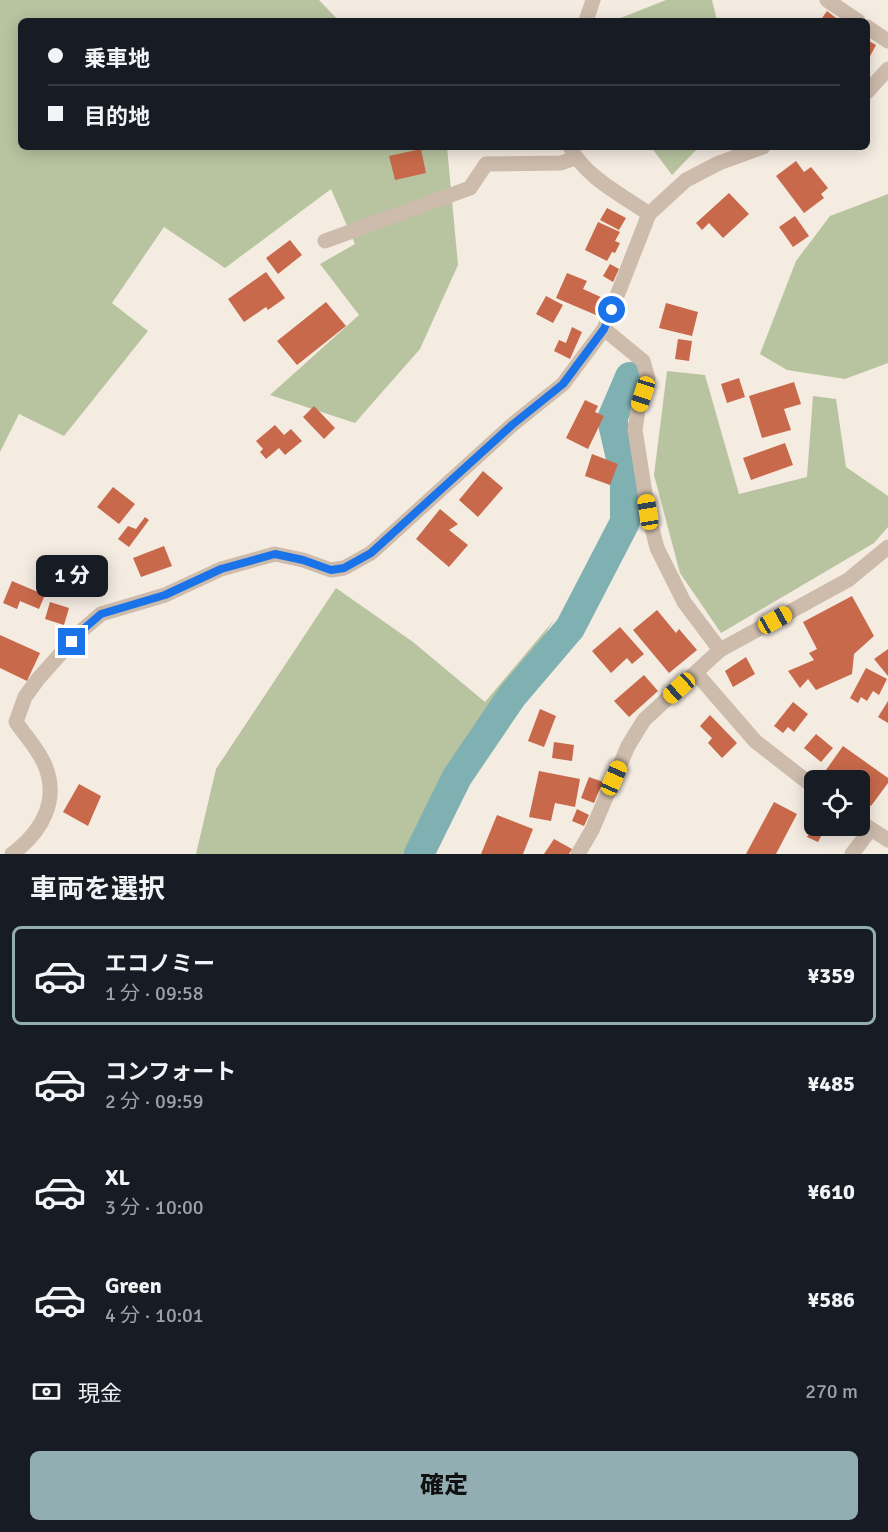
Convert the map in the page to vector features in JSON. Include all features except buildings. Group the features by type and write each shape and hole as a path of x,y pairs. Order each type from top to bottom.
{"street":[{"path":"587,18 593,0"},
{"path":"826,0 853,18"},
{"path":"870,29 888,41"},
{"path":"870,89 888,69"},
{"path":"12,854 32,835 45,816 51,793 50,780 42,760 16,722 18,713 25,697 38,679 80,632 101,614 165,595 221,569 275,554 303,560 331,570 344,568 371,553 512,425 563,384 604,329 649,214 686,180 719,163 755,150"},
{"path":"325,241 470,188 486,164 561,163 573,153 588,171 649,214"},
{"path":"604,329 643,361 648,378 638,410 635,430 648,512 657,548 684,602 720,650"},
{"path":"578,854 592,830 628,746 644,720 720,650 848,580 888,547"},
{"path":"696,672 755,741 804,779"},
{"path":"870,829 888,840"},
{"path":"852,854 860,836"}],"green space":[{"path":"0,0 319,0 336,18 18,18 18,150 447,150 458,265 420,349 355,423 270,395 359,315 320,264 355,244 331,189 225,268 164,227 112,303 148,331 64,436 19,414 0,452"},
{"path":"666,0 712,0 716,18 621,18"},
{"path":"653,150 696,150 672,175"},
{"path":"888,194 888,363 845,379 787,370 760,354 796,261 830,216"},
{"path":"667,371 705,375 739,494 807,477 813,396 836,399 846,467 888,496 888,527 874,543 721,633 680,573 654,475"},
{"path":"336,588 413,642 485,702 554,620 406,854 196,854 216,769"}],"waterway":[{"path":"419,854 457,777 512,696 570,628 625,522 625,476 612,419 630,377"}],"route":[{"path":"72,642 101,614 165,595 221,569 275,554 303,560 331,570 344,568 371,553 512,425 563,384 604,329 612,310"}]}
